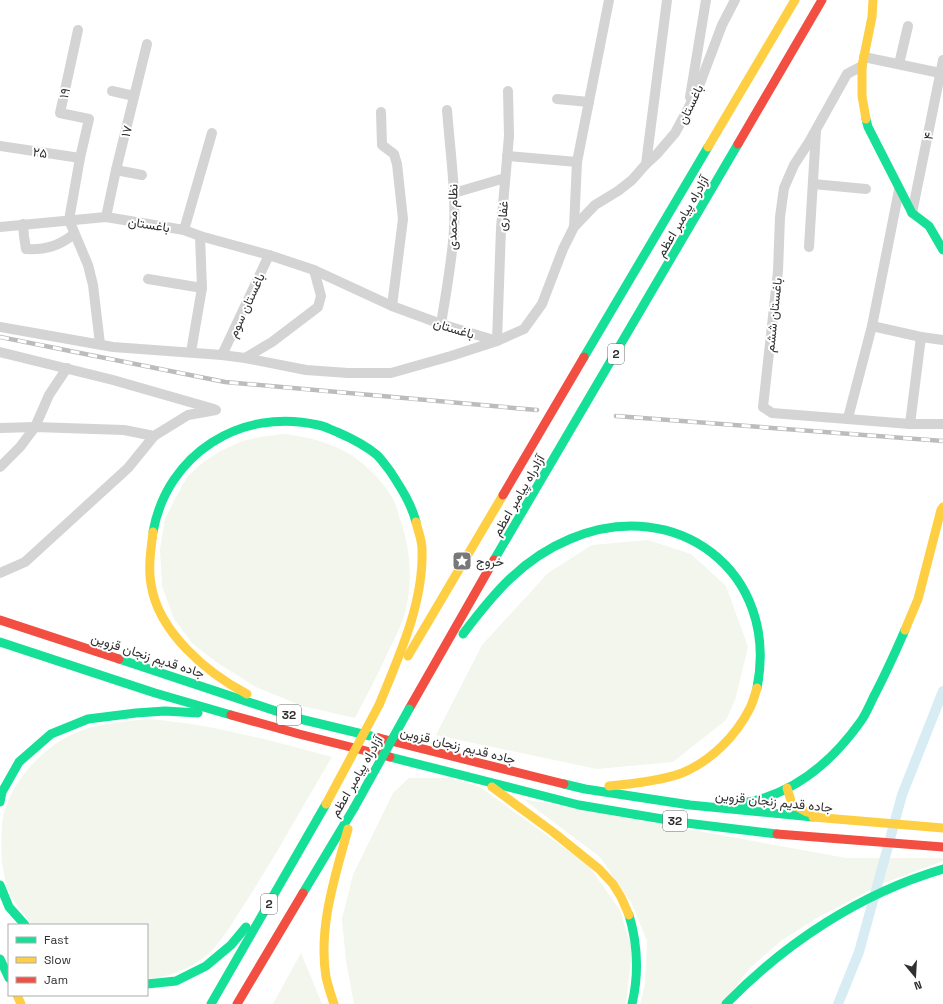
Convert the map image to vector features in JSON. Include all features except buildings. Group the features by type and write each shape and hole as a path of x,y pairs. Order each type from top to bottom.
{"main road":[{"name":"آزادراه پیامبر اعظم","path":"212,1004 326,804 379,705 795,0"},
{"name":"آزادراه پیامبر اعظم","path":"237,1004 354,808 420,690 822,0"},
{"path":"873,0 872,18 863,61 862,96 868,126 899,190 912,213 929,226 943,250"},
{"path":"300,719 239,690 205,666 180,643 161,614 153,595 149,579 152,531 158,510 180,471 213,441 252,425 274,420 316,424 352,438 381,458 402,487 411,504 422,546 421,571 411,624 379,705"},
{"path":"690,805 752,801 770,796 803,781 823,765 840,748 862,720 888,670 916,605 943,507"},
{"path":"420,690 501,586 527,563 556,545 586,532 620,525 650,526 677,532 707,549 730,570 747,595 758,623 762,651 759,681 748,713 731,738 708,757 682,773 646,782 585,789"},
{"name":"جاده قدیم زنجان قزوین","path":"0,620 300,719 585,789 690,805 876,824 943,828"},
{"name":"32","path":"0,642 155,693 235,716 299,734 579,805 686,823 772,834 943,847"},
{"path":"0,802 2,792 19,762 51,734 88,720 136,713 165,711 235,716"},
{"path":"483,781 556,833 594,863 613,884 626,907 632,926 636,947 638,969 636,991 632,1004"},
{"path":"787,788 792,804 808,812 837,820"},
{"path":"334,1004 326,975 324,941 328,906 354,808"},
{"path":"726,1004 759,971 786,949 816,929 875,896 905,882 943,869"},
{"path":"0,885 9,907 24,924"},
{"path":"148,984 176,981 206,966 231,945 276,892"},
{"path":"0,959 8,976"}],"street":[{"path":"574,227 577,162 609,0"},
{"path":"646,164 667,0"},
{"path":"688,109 706,0"},
{"name":"باغستان","path":"0,227 106,218 184,230 314,270 392,306 441,324 497,341 524,329 542,304 563,249 574,227 595,205 618,191 632,180 675,133 688,109 709,61 722,25 735,0"},
{"path":"900,64 908,26"},
{"name":"۱۹","path":"78,30 60,113 89,119 80,158"},
{"name":"۱۷","path":"106,218 116,170 147,44"},
{"name":"۴","path":"912,213 943,60"},
{"path":"863,61 900,64 940,73"},
{"name":"باغستان ششم","path":"863,61 847,74 817,128 794,165 784,188 780,217 778,271 763,407 772,413 910,424 943,424"},
{"path":"112,91 134,96"},
{"name":"غفاری","path":"497,341 501,228 509,136 508,91"},
{"path":"557,99 588,102"},
{"name":"نظام محمدی","path":"441,324 454,230 454,193 446,110"},
{"path":"381,112 382,145 394,154 397,164 403,219 392,306"},
{"path":"809,247 817,128"},
{"path":"184,230 212,133"},
{"name":"۲۵","path":"0,146 80,158"},
{"path":"507,156 577,162"},
{"path":"80,158 69,220 88,265 94,285 100,344"},
{"path":"116,170 142,175"},
{"path":"454,193 505,178"},
{"path":"813,184 866,188"},
{"path":"848,418 872,326 899,190"},
{"path":"24,224 26,249 37,250 56,246 74,234"},
{"path":"191,352 202,288 200,236"},
{"name":"باغستان سوم","path":"222,355 269,255"},
{"path":"245,358 272,342 318,307 321,296 314,270"},
{"path":"148,279 202,288"},
{"path":"0,326 113,347 222,355 306,370 391,373 497,341"},
{"path":"872,326 921,337 943,340"},
{"path":"910,424 921,337"},
{"path":"0,352 67,368 216,410 188,415 154,436 128,468 37,552 25,562 0,573"},
{"path":"0,466 20,447 35,427 49,396 67,368"},
{"path":"0,428 35,427 124,430 154,436"}],"shaded area":[{"path":"283,434 311,439 331,445 346,452 362,463 376,476 393,499 406,538 410,574 405,614 386,657 355,718 302,706 256,687 216,662 193,644 174,619 162,586 160,549 165,519 188,476 201,464 220,451 243,441"},
{"path":"648,540 691,554 726,586 748,647 735,700 726,720 673,762 597,769 436,735 482,645 548,573 592,545"},
{"path":"148,719 172,721 264,739 332,757 265,871 217,944 208,954 193,965 172,974 148,980 148,924 31,924 11,896 2,863 1,844 4,812 16,785 25,773 35,761 47,751 71,735 90,728"},
{"path":"409,778 450,778 480,787 588,865 620,910 632,950 626,1004 354,1004 346,961 342,919 353,875 393,793"},
{"path":"523,799 846,858 943,858 943,861 884,883 817,918 782,940 751,967 722,1004 640,1004 645,984 647,941 632,904 600,857"},
{"path":"301,953 322,1004 273,1004"}],"waterway":[{"path":"838,1004 859,952 902,795 943,691"}],"railway":[{"path":"0,337 225,382 537,410"},
{"path":"616,416 943,441"}],"traffic: fast":[{"path":"866,119 868,127 912,213 929,226 943,250"},
{"path":"494,560 738,144"},
{"path":"584,357 708,147"},
{"path":"153,532 161,504 174,480 191,459 212,442 236,430 262,423 289,421 326,427 358,442 377,455 390,471 402,490 416,522"},
{"path":"463,634 486,605 510,579 523,567 553,547 570,539 610,528 648,527 682,536 712,553 736,578 753,609 760,646 757,688"},
{"path":"726,803 750,802 770,796 801,781 827,760 851,735 863,718 905,630"},
{"path":"0,642 155,693 231,715"},
{"path":"119,659 300,719 379,738"},
{"path":"354,808 409,709"},
{"path":"0,802 2,792 19,762 51,734 88,719 165,711 198,713"},
{"path":"390,757 579,805 686,823 777,834"},
{"path":"564,784 585,789 690,805 813,817"},
{"path":"211,1004 326,804"},
{"path":"303,893 354,808"},
{"path":"726,1004 773,961 826,923 854,906 883,892 913,879 943,869"},
{"path":"0,885 9,907 24,924"},
{"path":"629,915 636,948 636,982 632,1004"},
{"path":"148,984 176,981 206,966 231,945 246,927"},
{"path":"0,959 8,976"}],"traffic: slow":[{"path":"708,147 795,0"},
{"path":"866,119 862,96 862,66 872,17 873,0"},
{"path":"408,656 503,495"},
{"path":"905,630 918,599 943,507"},
{"path":"379,705 402,648 415,609 422,569 421,539 416,522"},
{"path":"153,532 150,558 150,578 155,602 163,618 174,634 201,663 216,675 247,694"},
{"path":"609,786 665,778 682,773 703,762 713,755 738,728 750,708 757,688"},
{"path":"326,804 379,705"},
{"path":"492,787 553,832 599,869 613,884 629,915"},
{"path":"787,788 792,804 807,812 815,814"},
{"path":"813,817 943,828"},
{"path":"334,1004 326,977 324,940 329,902 348,829"},
{"path":"17,996 21,1004"}],"traffic: jam":[{"path":"738,144 822,0"},
{"path":"503,495 584,357"},
{"path":"409,709 494,560"},
{"path":"0,620 119,659"},
{"path":"231,715 390,757"},
{"path":"379,738 564,784"},
{"path":"777,834 943,847"},
{"path":"237,1004 303,893"}],"place":[{"name":"خروج","path":"462,561"}]}
